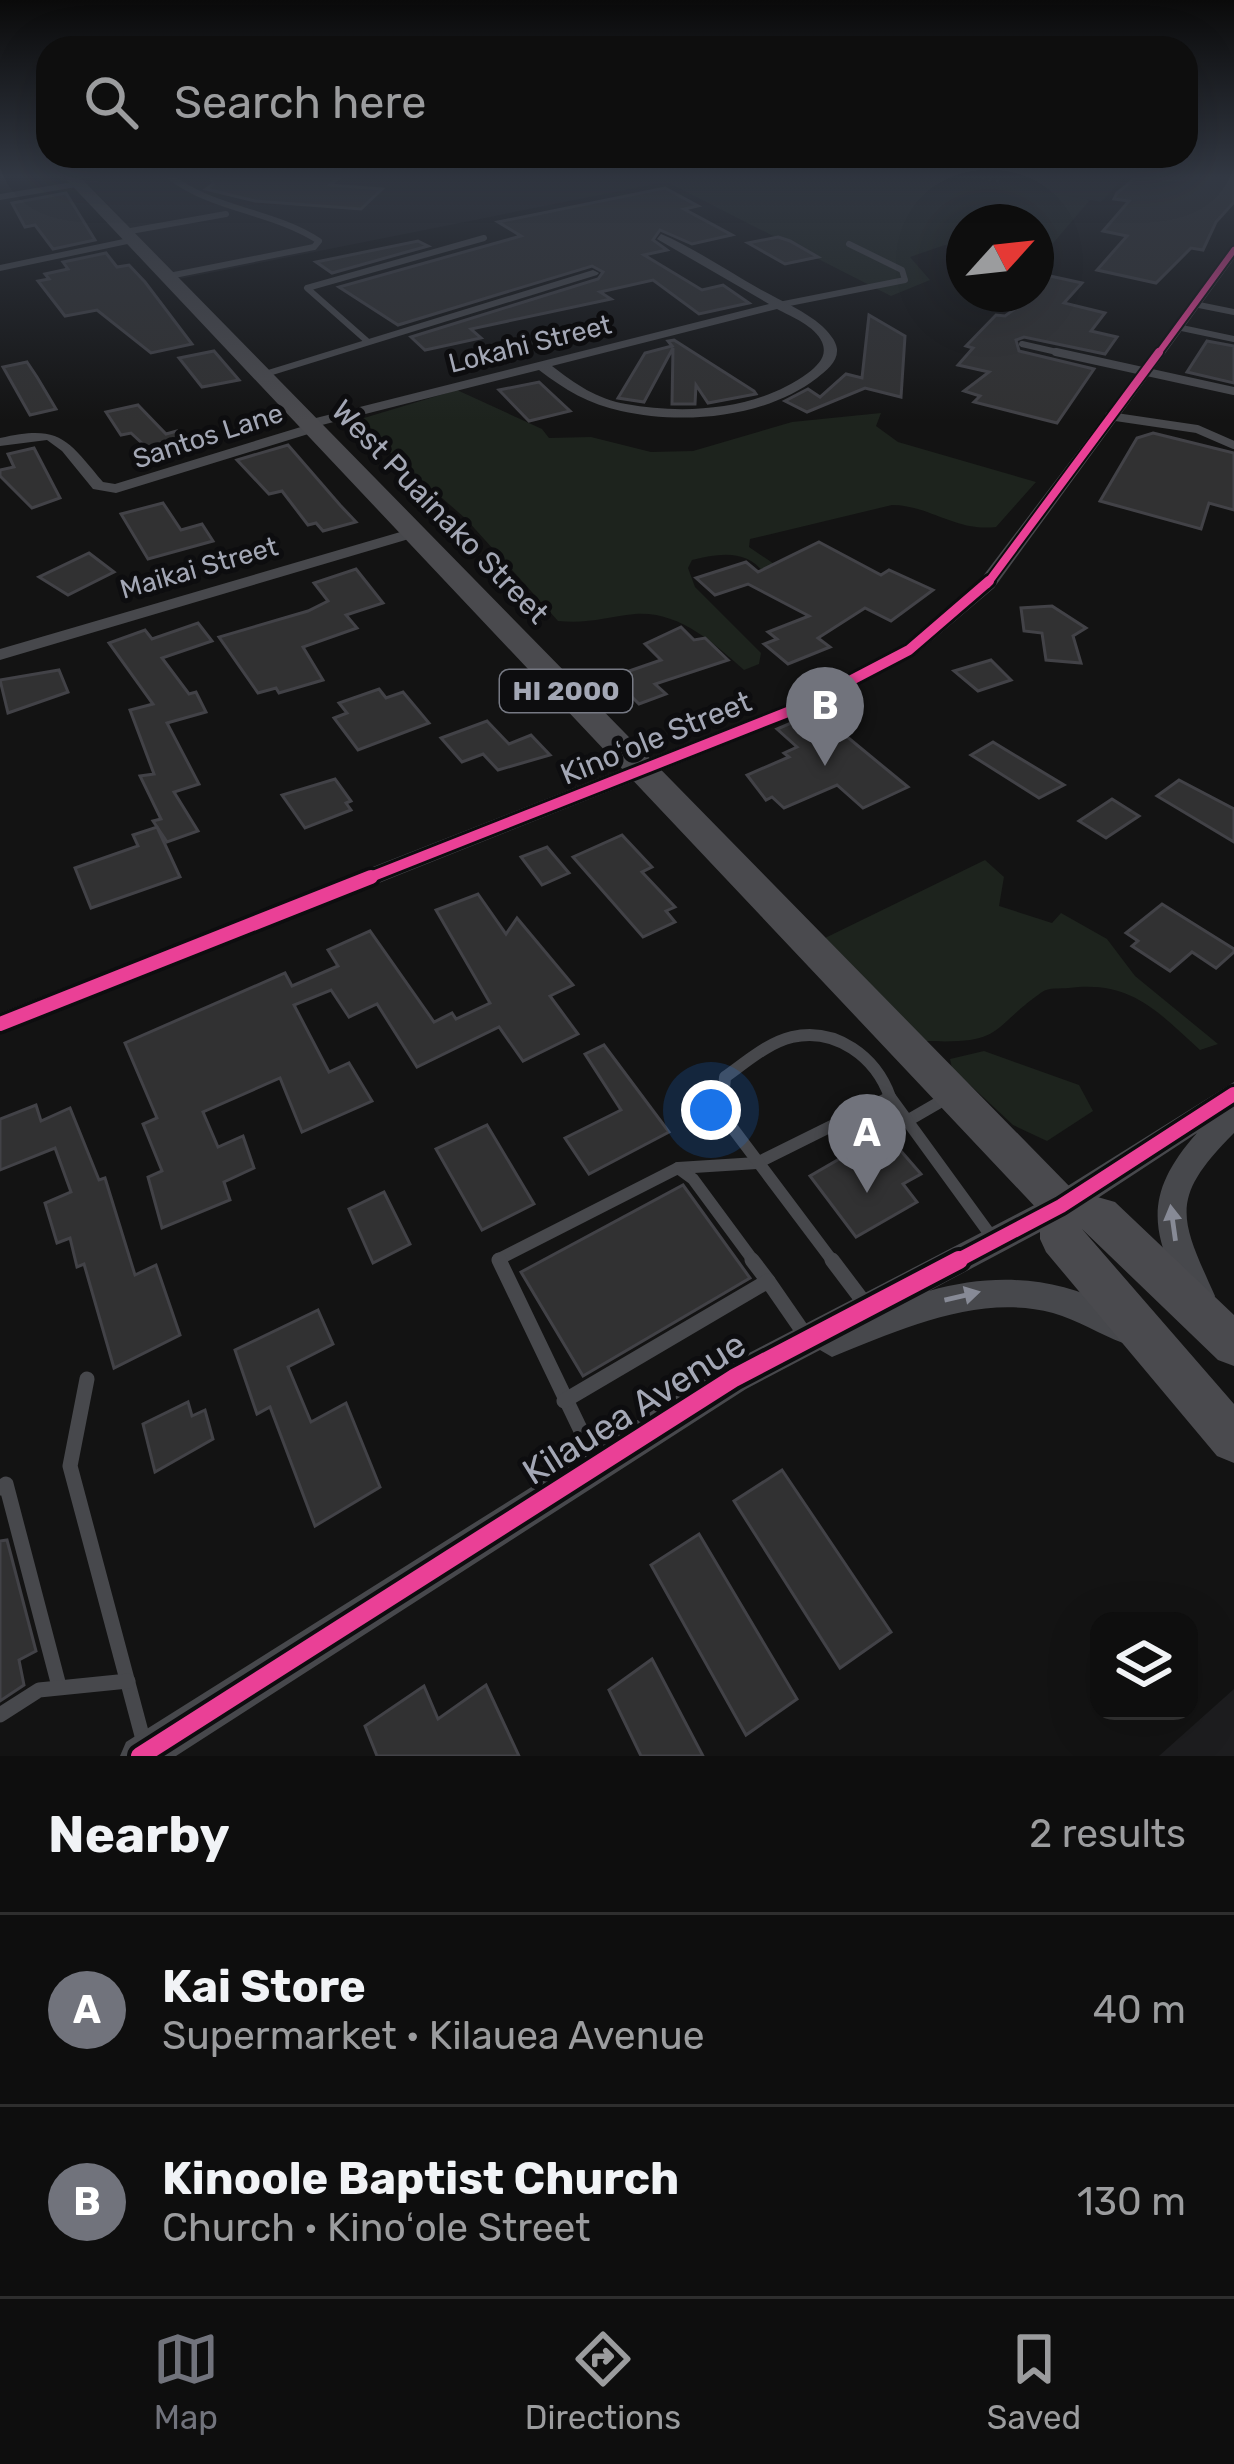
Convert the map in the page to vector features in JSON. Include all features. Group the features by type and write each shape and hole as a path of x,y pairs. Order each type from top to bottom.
{"highway":[{"name":"West Puainako Street","path":"151,258 1061,1206"},
{"name":"HI 2000","path":"1226,1337 1100,1215 1061,1206 1061,1239 1234,1439"}],"street":[{"path":"0,268 41,258"},
{"path":"543,366 576,391 618,406 674,410 739,405 789,390 828,361 832,349 827,335 697,258"},
{"name":"Kinoʻole Street","path":"0,1024 836,691 934,632 987,584 1142,370 1230,261"},
{"path":"261,374 593,273"},
{"name":"Lokahi Street","path":"311,426 779,305"},
{"name":"Santos Lane","path":"0,442 49,433 64,438 98,486 116,489 311,426"},
{"name":"Maikai Street","path":"0,655 414,533"},
{"name":"Kilauea Avenue","path":"143,1754 734,1378 1061,1206 1234,1094"},
{"path":"1226,1337 1186,1273 1170,1205 1187,1160 1234,1115"},
{"path":"734,1378 941,1301 984,1291 1045,1295 1076,1305 1122,1328 1165,1360"}],"lane":[{"path":"169,276 259,258"},
{"path":"367,341 308,288 414,258"},
{"name":"Lokahi Street","path":"779,305 905,280 902,270 877,258"},
{"path":"1194,304 1234,312"},
{"path":"1177,327 1234,339"},
{"path":"1022,344 1234,391"},
{"path":"1109,416 1197,429 1234,445"},
{"path":"868,1307 722,1114 725,1077 791,1037 838,1040 862,1052 886,1078 890,1097 994,1241"},
{"path":"907,1121 953,1094"},
{"path":"597,1465 499,1259 678,1168 757,1163 890,1097"},
{"path":"678,1168 693,1179 808,1339"},
{"path":"564,1401 768,1281"},
{"path":"86,1379 70,1466 143,1754"},
{"path":"0,1488 7,1484 59,1686"},
{"path":"0,1714 39,1690 128,1682"}],"shaded area":[{"path":"159,258 284,258 179,279"},
{"path":"816,258 911,258 930,280 891,296"},
{"path":"457,390 542,429 549,438 591,437 651,452 693,451 792,422 881,413 876,426 898,442 1036,482 996,527 968,526 892,505 750,539 749,547 783,570 767,578 743,557 692,560 688,568 695,587 761,653 759,664 744,670 695,631 667,618 635,614 558,621 466,519 354,421"},
{"path":"985,860 1004,877 999,906 1052,923 1061,913 1107,939 1135,976 1218,1044 1200,1050 1142,1001 1091,987 1045,990 983,1037 926,1041 825,938"},
{"path":"984,1051 1079,1085 1093,1111 1047,1141 1013,1125 952,1068 950,1059"},
{"path":"1234,1689 1234,1756 1159,1756"}],"building":[{"path":"110,258 117,267 129,265 192,344 151,353 97,310 65,316 38,281 49,279 45,274 68,269 63,262"},
{"path":"336,258 386,258 332,273 316,262"},
{"path":"443,258 649,258 702,290 723,285 749,303 699,314 653,280 600,292 611,299 471,329 481,338 425,350 411,337 598,279 603,272 592,266 398,325 339,287"},
{"path":"774,258 814,258 785,264"},
{"path":"1108,258 1181,258 1156,283 1097,270"},
{"path":"1054,277 1082,283 1064,303 1105,313 1091,331 1117,337 1105,354 1024,337 1016,340 1019,351 1094,369 1057,423 974,402 980,396 964,391 989,372 958,365 973,348 966,346 996,315 1054,312"},
{"path":"869,315 905,336 901,397 865,388 807,412 785,401 808,389 820,397 846,374 862,378"},
{"path":"674,340 756,394 708,403 696,385 695,404 672,404 673,348 644,402 618,398 645,353 672,346 668,341"},
{"path":"1207,341 1234,346 1234,383 1187,372"},
{"path":"214,351 239,380 202,387 179,358"},
{"path":"27,362 56,409 30,415 3,367"},
{"path":"539,382 570,411 529,421 499,390"},
{"path":"138,405 166,434 177,431 194,446 157,457 131,433 121,435 106,412"},
{"path":"1153,433 1234,453 1234,510 1209,503 1201,529 1100,501 1137,438"},
{"path":"288,445 356,522 323,531 316,523 308,525 282,491 269,494 237,460"},
{"path":"34,448 60,498 32,508 0,476 0,470 14,467 8,454"},
{"path":"163,503 181,530 202,524 213,541 148,559 121,514"},
{"path":"819,542 881,575 889,570 933,590 891,621 865,608 818,638 830,647 788,664 764,644 777,639 768,632 809,616 748,584 715,595 696,578 746,562 758,572"},
{"path":"89,553 114,572 68,595 39,577"},
{"path":"356,569 383,603 346,615 357,628 303,647 323,680 279,693 276,688 258,693 219,637 308,611 328,601 314,583"},
{"path":"1052,606 1086,628 1073,636 1081,663 1046,660 1042,633 1024,631 1021,608"},
{"path":"198,623 212,641 162,658 189,694 196,692 206,712 167,723 199,784 174,792 198,831 167,842 153,821 161,819 140,776 154,774 130,710 153,704 109,643 145,630 152,639"},
{"path":"681,627 694,640 705,638 728,660 655,684 666,694 639,704 612,677 661,660 645,644"},
{"path":"991,660 1011,680 978,691 954,671"},
{"path":"59,670 68,692 8,713 0,680"},
{"path":"379,689 386,698 403,692 429,723 358,750 334,718 347,713 339,703"},
{"path":"817,712 908,787 863,808 837,785 784,808 772,797 766,800 747,775 789,757 784,753 797,747 777,729"},
{"path":"487,721 509,744 531,735 550,755 498,770 483,754 462,762 441,738"},
{"path":"993,742 1064,785 1039,798 971,755"},
{"path":"335,779 351,801 346,803 351,810 305,828 282,795"},
{"path":"1179,780 1234,809 1234,842 1157,796"},
{"path":"1112,799 1139,816 1106,838 1079,821"},
{"path":"157,827 180,877 91,908 75,868 138,846 133,835"},
{"path":"622,835 652,867 642,872 675,907 666,911 675,922 643,937 573,857"},
{"path":"547,847 569,873 542,885 521,857"},
{"path":"478,894 506,934 517,918 573,985 550,996 578,1034 523,1061 499,1027 417,1067 377,1004 349,1017 331,990 294,1005 329,1072 349,1063 372,1101 302,1132 280,1078 203,1112 218,1147 243,1136 254,1168 224,1182 230,1200 162,1228 148,1177 162,1171 143,1124 157,1118 125,1043 285,973 292,986 338,966 328,950 370,931 434,1022 452,1013 456,1019 490,1003 436,910"},
{"path":"1162,904 1234,952 1216,968 1192,952 1170,971 1132,946 1138,941 1126,933"},
{"path":"604,1045 669,1132 589,1174 565,1138 621,1110 585,1054"},
{"path":"36,1105 41,1121 70,1108 99,1180 105,1178 135,1275 156,1265 180,1335 114,1368 84,1264 77,1267 70,1238 57,1243 45,1203 71,1192 55,1148 0,1170 0,1119"},
{"path":"487,1125 534,1204 482,1230 436,1149"},
{"path":"867,1143 882,1160 900,1150 921,1174 903,1184 917,1202 856,1237 810,1176"},
{"path":"683,1185 750,1278 583,1376 521,1272"},
{"path":"384,1192 410,1244 373,1263 349,1209"},
{"path":"318,1310 333,1344 288,1367 311,1422 346,1403 380,1487 315,1526 270,1407 257,1414 235,1350"},
{"path":"188,1402 192,1416 205,1410 213,1439 155,1472 143,1424"},
{"path":"782,1470 891,1632 840,1668 734,1501"},
{"path":"699,1534 797,1699 746,1735 651,1565"},
{"path":"7,1540 36,1651 19,1660 24,1685 0,1701 0,1541"},
{"path":"652,1659 703,1756 641,1756 609,1690"},
{"path":"486,1685 519,1756 377,1756 365,1726 424,1686 438,1719"}],"cycle path":[{"path":"0,1024 798,708 909,650 987,584 1228,258"},
{"path":"140,1756 734,1378 1061,1206 1234,1094"}],"place":[{"name":"Kinoole Baptist Church","path":"825,766"},
{"name":"Kai Store","path":"867,1193"}]}
